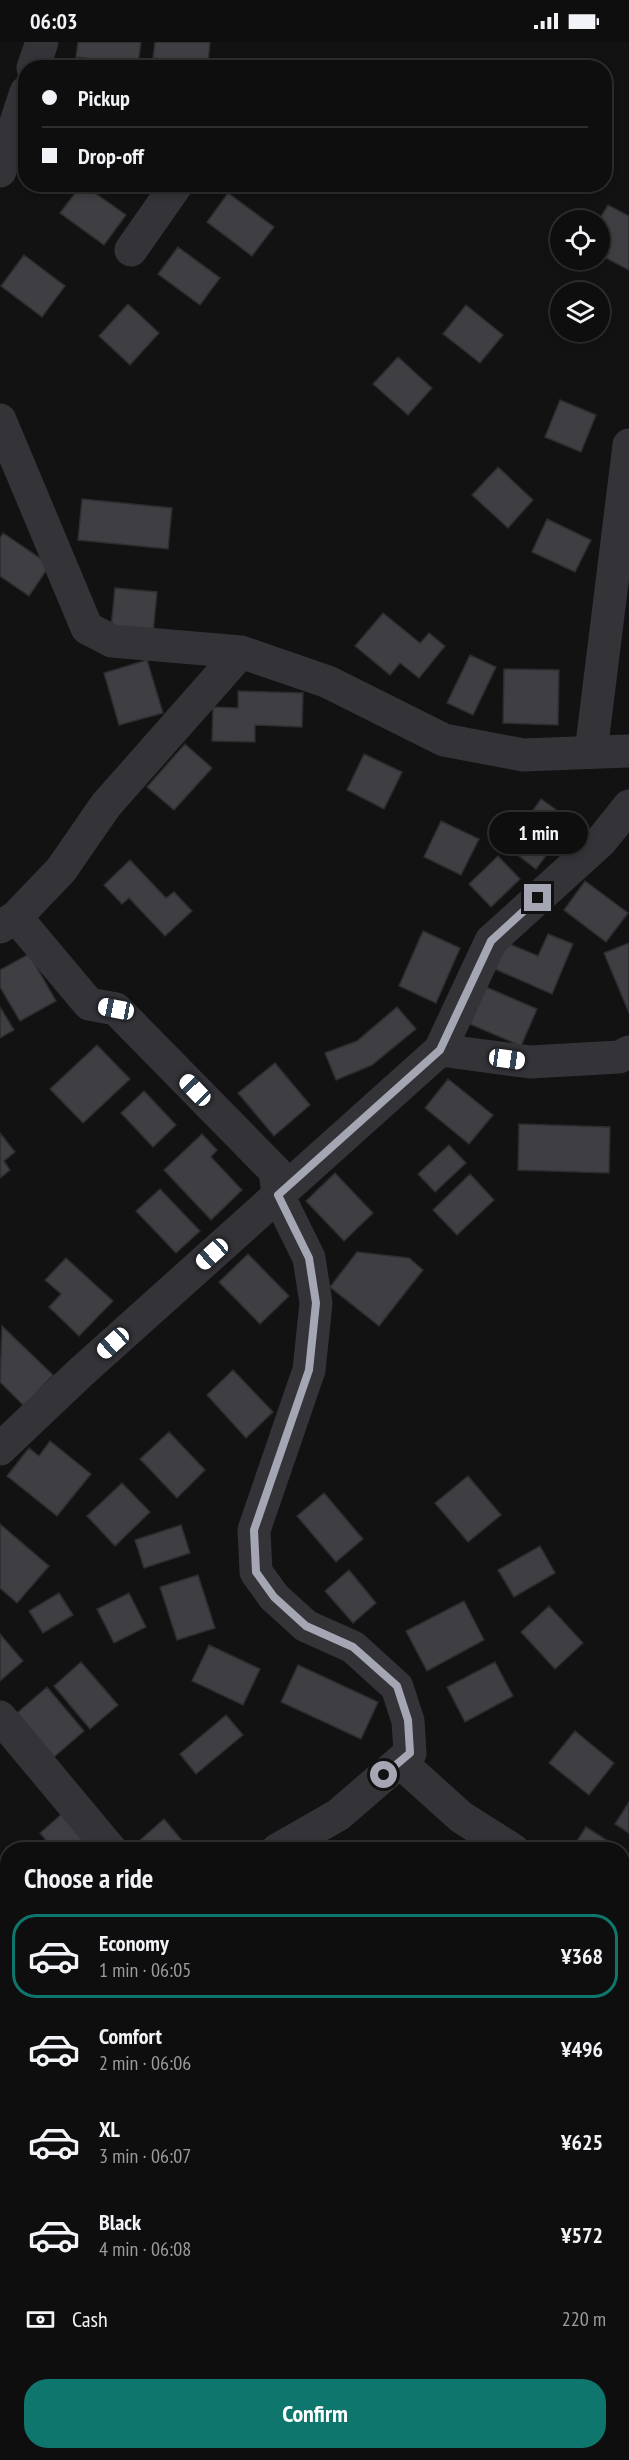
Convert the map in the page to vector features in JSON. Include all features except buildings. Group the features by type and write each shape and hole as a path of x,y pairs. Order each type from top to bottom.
{"street":[{"path":"36,60 42,42"},
{"path":"0,171 18,116"},
{"path":"131,250 171,192"},
{"path":"0,420 87,628 112,641 241,652 328,682 444,740 523,755 629,751"},
{"path":"591,752 629,445"},
{"path":"241,652 106,805 61,870 8,922 89,1004 116,1009 275,1171 278,1195 309,1258 316,1303 309,1370 254,1530 256,1572 274,1597 306,1626 353,1647 397,1686 408,1720 410,1753 338,1815 291,1842"},
{"path":"0,1449 80,1373 440,1050 491,941 601,841 629,806"},
{"path":"440,1050 530,1062 619,1057 629,1052"},
{"path":"0,1717 104,1842"},
{"path":"400,1762 461,1817 500,1842"}],"route":[{"path":"384,1775 410,1753 408,1720 397,1686 353,1647 306,1626 274,1597 256,1572 254,1530 309,1370 316,1303 309,1258 278,1195 440,1050 491,941 538,898"}]}
